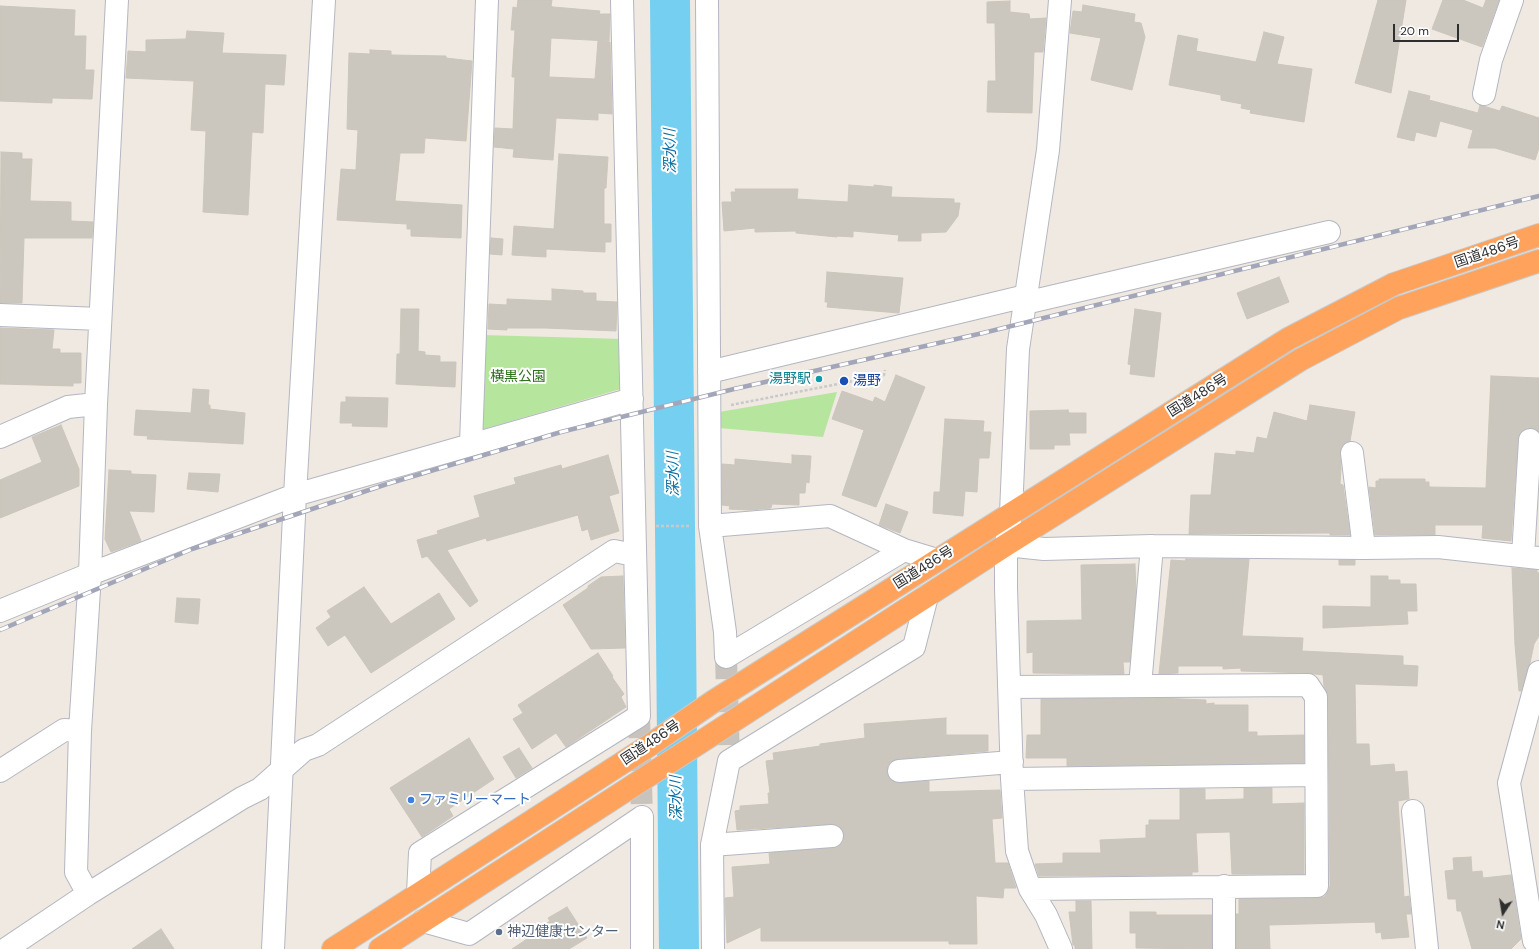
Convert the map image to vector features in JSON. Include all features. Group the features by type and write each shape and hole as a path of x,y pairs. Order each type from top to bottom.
{"highway":[{"name":"国道486号","path":"332,949 650,745 714,701 1288,339 1394,284 1539,235"},
{"name":"国道486号","path":"380,949 651,776 1006,545 1300,360 1399,308 1539,261"}],"street":[{"path":"88,894 76,872 80,730 90,574 96,404 117,0"},
{"path":"273,949 295,495 324,0"},
{"path":"471,444 487,0"},
{"path":"418,893 420,853 639,716 622,0"},
{"path":"706,0 709,409 703,526 725,632 726,657 904,550"},
{"path":"1060,0 1048,150 1018,349 1011,513 1006,545 1009,687 1017,852 1030,889 1046,914 1061,949"},
{"path":"1484,94 1491,60 1512,0"},
{"path":"709,372 1329,232"},
{"path":"0,315 100,319"},
{"path":"0,611 90,574 295,495 632,399"},
{"path":"0,437 68,408 96,404"},
{"path":"1006,545 1044,549 1152,546 1364,548 1438,546 1531,557 1530,440"},
{"path":"1352,453 1364,548"},
{"path":"703,526 830,516 904,550 937,560"},
{"path":"1140,686 1152,546"},
{"path":"6,949 88,894 242,798 260,789 304,750 318,745 614,552 634,555"},
{"path":"713,949 712,845 729,761 914,647 927,596"},
{"path":"1533,943 1509,783 1539,672"},
{"path":"1009,687 1308,685 1316,697 1317,886 1030,889"},
{"path":"0,771 64,730 80,730"},
{"path":"899,771 1012,770 1316,775"},
{"path":"1413,811 1427,949"},
{"path":"423,921 469,934 642,817 642,949"},
{"path":"712,845 832,836"},
{"path":"1224,886 1224,949"}],"path":[{"path":"709,409 841,385 884,375 885,370"},
{"path":"654,526 703,526"}],"green space":[{"name":"横黒公園","path":"482,335 622,339 624,388 484,429 475,418"},
{"path":"837,392 823,437 719,428 719,412"}],"building":[{"path":"518,0 552,0 551,6 553,7 600,11 599,14 610,14 609,41 551,38 549,77 595,79 598,41 610,42 612,114 598,113 598,120 556,118 553,160 513,157 514,149 494,147 495,128 513,129 515,77 512,77 515,30 511,30 513,7 517,8"},
{"path":"1378,0 1406,0 1391,93 1355,83"},
{"path":"1443,0 1463,0 1483,8 1486,0 1499,0 1482,47 1432,29"},
{"path":"1010,1 1010,12 1029,14 1030,19 1046,18 1043,52 1034,52 1032,113 987,112 988,81 996,81 995,23 987,23 987,2"},
{"path":"1083,5 1135,14 1134,22 1141,23 1145,37 1132,90 1091,80 1101,38 1070,33 1073,11 1082,12"},
{"path":"0,6 75,10 74,36 86,36 85,70 94,70 92,99 52,98 52,103 0,101"},
{"path":"187,31 224,33 222,53 286,55 284,85 265,84 263,133 252,132 248,215 203,212 206,131 191,130 194,81 126,78 128,51 146,52 146,40 186,39"},
{"path":"1264,32 1284,37 1277,64 1312,69 1304,122 1250,113 1251,110 1241,108 1242,104 1221,100 1221,95 1169,85 1178,35 1198,39 1196,51 1256,62"},
{"path":"370,50 391,51 391,55 446,56 446,58 472,61 466,141 425,138 424,153 400,153 395,201 462,205 461,238 411,236 411,229 407,229 407,224 337,220 341,169 356,170 358,130 347,129 349,53 370,54"},
{"path":"1409,91 1430,96 1429,100 1478,113 1480,105 1500,111 1502,106 1539,118 1539,148 1535,160 1495,148 1468,148 1473,130 1440,121 1436,137 1416,132 1414,141 1397,137"},
{"path":"1,152 22,153 22,159 32,159 30,201 71,202 71,221 93,222 92,238 24,238 22,303 0,303"},
{"path":"559,154 608,157 606,188 604,188 604,224 611,224 611,242 605,242 605,252 546,249 546,257 512,255 514,226 554,229"},
{"path":"849,185 892,187 891,197 954,199 954,203 960,203 958,216 946,232 921,233 921,241 898,241 899,235 853,231 853,237 837,237 796,233 796,231 755,232 755,228 724,231 722,202 732,202 731,192 736,192 735,189 798,189 797,199 848,202"},
{"path":"491,238 503,239 502,255 490,254"},
{"path":"827,272 903,278 899,313 827,307 828,302 825,302"},
{"path":"1279,277 1289,302 1247,319 1237,293"},
{"path":"552,289 596,293 596,301 617,302 616,331 545,328 507,328 507,330 488,329 489,304 507,305 507,299 552,301"},
{"path":"401,309 419,309 418,351 425,352 425,355 440,356 440,362 456,362 455,387 396,384 397,354 400,354"},
{"path":"1135,309 1161,313 1154,377 1130,374 1131,365 1128,364"},
{"path":"0,328 54,330 52,349 60,349 60,353 81,353 81,383 73,383 73,386 0,384"},
{"path":"896,375 925,387 876,507 842,495 864,430 832,419 842,391 873,402 875,397 885,402"},
{"path":"1491,376 1539,378 1539,432 1531,428 1525,429 1520,433 1518,439 1511,541 1482,538 1483,525 1435,525 1435,535 1375,535 1369,487 1376,488 1376,481 1379,481 1379,479 1425,479 1425,482 1429,482 1429,487 1486,488"},
{"path":"193,389 209,390 208,405 210,405 210,409 245,413 243,444 147,439 148,436 134,435 136,410 191,413"},
{"path":"346,397 388,398 387,427 352,426 353,423 340,423 341,402 346,402"},
{"path":"1310,405 1355,412 1350,441 1343,445 1340,454 1340,484 1343,485 1350,535 1330,535 1330,533 1189,534 1191,495 1211,495 1215,453 1236,455 1236,451 1254,453 1257,437 1267,439 1274,412 1307,421"},
{"path":"1068,410 1069,413 1086,413 1086,433 1069,433 1070,445 1054,445 1054,449 1030,449 1030,411"},
{"path":"945,419 984,421 983,432 991,432 989,458 979,458 977,492 965,491 963,516 933,513 934,492 940,492"},
{"path":"61,425 79,469 79,486 0,518 0,480 42,462 32,437"},
{"path":"608,455 619,493 609,496 619,531 591,540 588,529 582,531 578,515 487,541 486,538 447,550 478,601 470,607 427,556 422,558 417,540 438,534 437,531 480,517 474,496 516,484 514,478 561,465 562,469"},
{"path":"792,455 811,456 809,483 806,482 805,493 799,493 799,505 772,504 771,508 750,510 729,509 730,506 722,505 722,464 735,465 735,459 792,464"},
{"path":"109,470 131,471 131,474 156,475 154,512 129,511 141,541 111,552 105,539"},
{"path":"189,473 220,474 218,492 187,489"},
{"path":"886,504 908,512 900,533 879,525"},
{"path":"1186,559 1249,559 1242,636 1303,638 1302,651 1403,656 1403,665 1418,666 1417,686 1355,684 1356,744 1369,744 1370,766 1394,764 1395,772 1407,771 1409,799 1398,801 1404,897 1409,896 1411,914 1406,914 1409,937 1382,939 1381,932 1376,933 1375,922 1269,925 1270,949 1236,949 1236,914 1239,914 1239,899 1317,898 1324,897 1328,892 1330,886 1328,697 1324,686 1323,675 1308,673 1241,671 1241,668 1223,669 1223,666 1178,666 1178,673 1159,674 1171,560 1185,561"},
{"path":"1339,560 1355,560 1355,565 1339,565"},
{"path":"1135,564 1136,591 1130,662 1123,662 1124,674 1033,673 1033,652 1027,653 1027,621 1082,620 1081,565"},
{"path":"1512,568 1537,570 1539,573 1539,636 1534,644 1530,663 1521,691 1519,691 1515,645"},
{"path":"623,576 625,648 591,649 563,605 601,577"},
{"path":"1371,576 1388,576 1388,580 1400,580 1400,584 1416,584 1417,611 1407,611 1408,624 1323,628 1323,606 1371,607"},
{"path":"364,587 391,624 439,593 455,619 371,673 345,635 328,646 316,628 331,617 327,611"},
{"path":"177,598 200,599 198,624 175,622"},
{"path":"598,653 624,694 621,697 626,707 566,747 556,733 532,749 513,719 523,713 518,705"},
{"path":"1159,698 1206,700 1206,704 1214,703 1214,705 1248,705 1248,732 1257,732 1257,736 1304,735 1304,763 1067,766 1067,758 1026,758 1027,735 1041,735 1041,699"},
{"path":"946,718 946,735 988,735 988,751 898,759 892,761 888,765 887,772 889,778 894,782 929,781 929,792 1000,790 1002,818 992,819 995,863 1008,863 1016,888 1004,888 1003,898 976,896 977,944 949,944 949,941 761,941 761,927 727,943 725,898 734,897 732,867 770,864 769,853 833,848 839,846 843,841 844,835 842,829 838,825 831,824 737,830 735,811 740,810 740,806 769,804 768,793 770,793 766,761 774,760 773,753 820,746 820,744 865,738 864,724"},
{"path":"469,738 494,779 449,809 453,816 422,837 390,788"},
{"path":"519,748 532,768 516,778 503,757"},
{"path":"1244,788 1272,788 1272,804 1304,803 1304,874 1232,874 1230,832 1196,833 1198,872 1192,872 1192,875 1039,876 1035,864 1063,863 1063,853 1101,853 1100,840 1146,838 1146,825 1149,825 1149,820 1180,820 1180,789 1205,789 1205,800 1244,799"},
{"path":"1471,857 1472,872 1482,871 1483,878 1511,875 1521,939 1511,949 1472,949 1461,911 1457,911 1456,899 1448,899 1445,871 1454,870 1453,858"},
{"path":"1076,901 1091,901 1092,949 1075,949 1075,945 1073,945 1069,912 1076,912"},
{"path":"567,907 587,938 569,949 512,949 542,929 541,927 550,921 548,918"},
{"path":"1130,912 1156,912 1156,915 1212,915 1212,949 1136,948 1136,933 1130,933"},
{"path":"161,929 174,949 132,949"}],"waterway":[{"name":"深水川","path":"670,0 679,949"}],"tunnel":[{"path":"726,657 729,761"},
{"path":"639,716 642,817"}],"railway":[{"path":"0,630 192,549 387,484 561,432 734,389 983,333 1539,196"}],"place":[{"name":"湯野駅","path":"819,379"},
{"name":"湯野","path":"844,381"},
{"name":"ファミリーマート","path":"411,800"},
{"name":"神辺健康センター","path":"499,932"}]}
